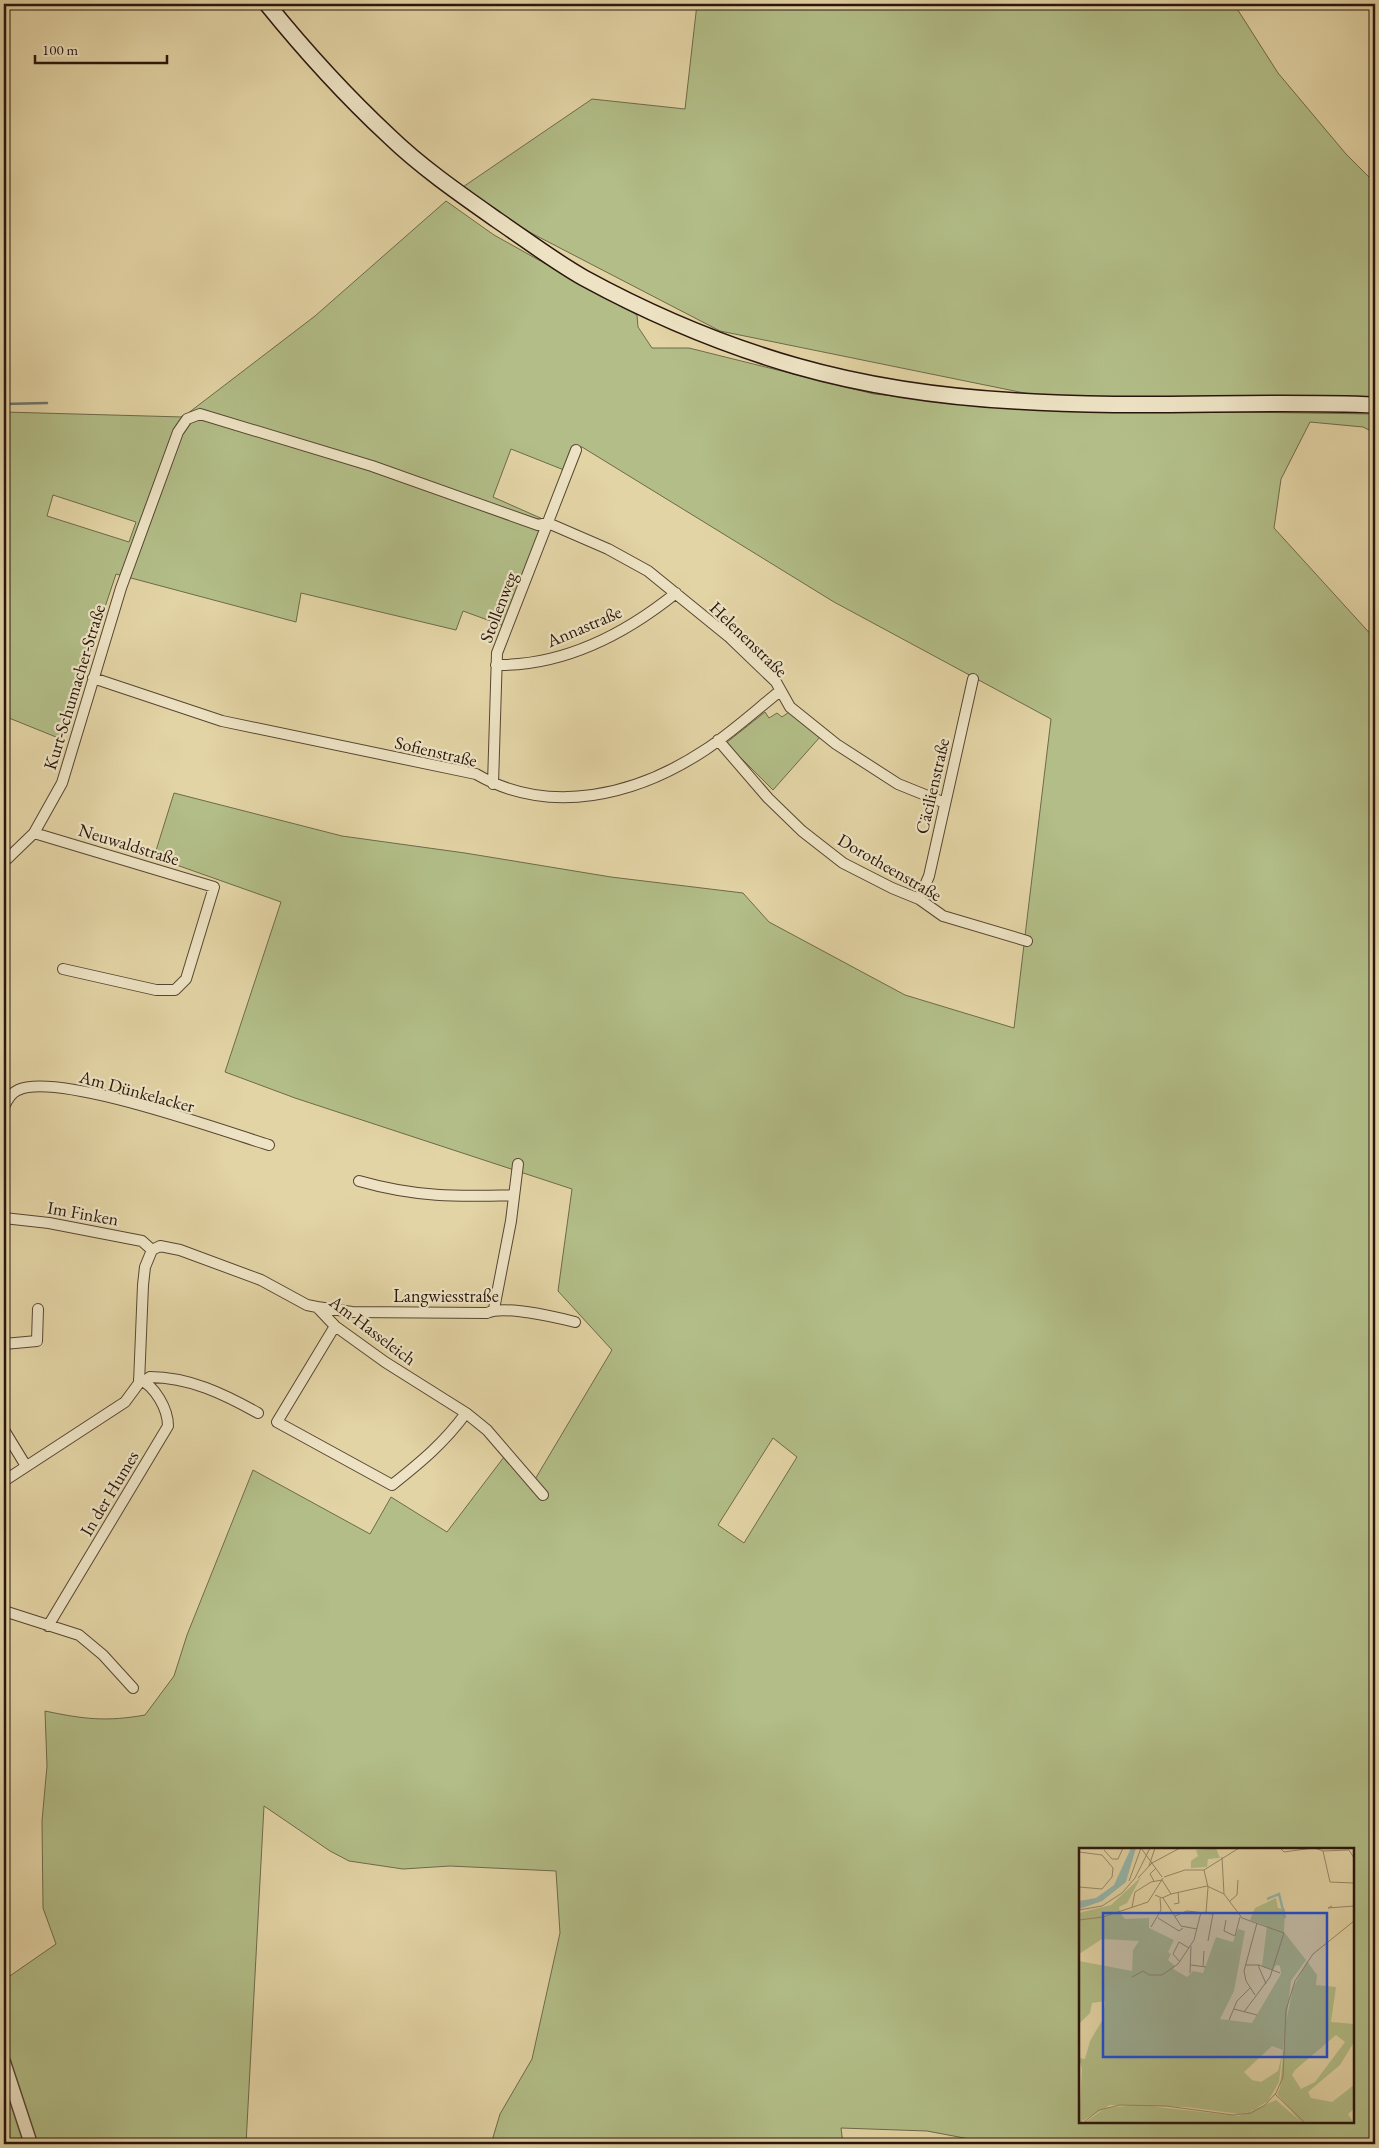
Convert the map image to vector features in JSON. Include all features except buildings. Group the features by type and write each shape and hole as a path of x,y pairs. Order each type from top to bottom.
{"main road":[{"path":"268,4 333,80 391,138 461,195 582,276 651,312 727,342 794,365 855,380 928,392 1016,401 1206,405 1375,405"}],"street":[{"name":"Kurt-Schumacher-Straße","path":"4,862 34,833 62,783 121,588 152,508 178,432 187,419 200,414 372,466 538,525 548,523"},
{"name":"Stollenweg","path":"493,784 497,653 576,450"},
{"name":"Helenenstraße","path":"548,523 608,549 648,571 676,593 776,682 790,707 862,762 898,784 945,803"},
{"name":"Annastraße","path":"496,665 538,662 572,652 631,626 676,593"},
{"name":"Sofienstraße","path":"93,678 222,721 476,774 493,784 513,792 549,797 580,798 614,792 650,780 718,740 780,691"},
{"name":"Cäcilienstraße","path":"919,899 929,876 973,679"},
{"name":"Dorotheenstraße","path":"718,740 768,798 802,831 843,863 892,888 919,899 943,916 1027,942"},
{"name":"Neuwaldstraße","path":"34,833 214,887 186,979 175,990 156,990 63,969"},
{"name":"Am Dünkelacker","path":"4,1107 8,1098 17,1090 28,1087 77,1090 124,1100 269,1145"},
{"path":"494,1309 518,1164"},
{"path":"359,1181 411,1194 448,1197 514,1195"},
{"name":"Im Finken","path":"4,1218 49,1223 142,1241 152,1250"},
{"name":"Am Hasseleich","path":"152,1250 160,1246 180,1250 261,1280 317,1307 335,1326 385,1362 466,1413 487,1430 543,1495"},
{"path":"4,1481 125,1402 142,1380 143,1285 145,1267 152,1250"},
{"name":"Langwiesstraße","path":"317,1307 361,1312 487,1312 494,1309 540,1314 575,1322"},
{"path":"4,1344 38,1341 38,1310"},
{"path":"335,1326 276,1422 392,1485 429,1456 449,1436 466,1413"},
{"path":"142,1380 157,1377 187,1382 233,1399 258,1413"},
{"name":"In der Humes","path":"48,1626 168,1426 168,1417 164,1408 156,1394 142,1380"},
{"path":"4,1430 26,1466"},
{"path":"4,1611 79,1635 89,1642 133,1688"},
{"path":"4,2062 31,2144"}],"green space":[{"path":"697,4 1234,4 1278,73 1346,154 1375,183 1375,402 1039,396 720,331 454,193 592,99 685,109"},
{"path":"446,201 494,235 637,315 638,327 652,348 689,348 874,394 1030,409 1375,414 1375,433 1363,427 1310,422 1281,479 1274,528 1375,639 1375,2144 996,2144 927,2131 841,2128 843,2144 491,2144 500,2114 532,2059 560,1933 556,1871 450,1866 403,1869 349,1861 330,1851 264,1806 246,2144 4,2144 4,1980 56,1944 43,1908 42,1821 47,1766 45,1711 95,1719 145,1715 174,1676 187,1635 253,1470 370,1534 391,1497 447,1532 504,1457 531,1486 612,1350 558,1291 572,1189 295,1098 225,1072 281,902 154,857 174,793 342,836 465,853 611,877 743,893 769,922 905,995 1014,1028 1051,719 834,602 582,447 572,449 564,470 511,449 493,497 545,520 504,626 463,611 456,630 301,593 296,622 116,574 61,739 4,716 4,412 183,417 315,316","holes":["53,495 136,522 129,542 47,516","773,1438 797,1457 744,1543 718,1525"]},
{"path":"765,712 769,718 777,713 782,717 789,712 820,737 773,790 726,743"}],"waterway":[{"path":"4,404 47,403"}]}
